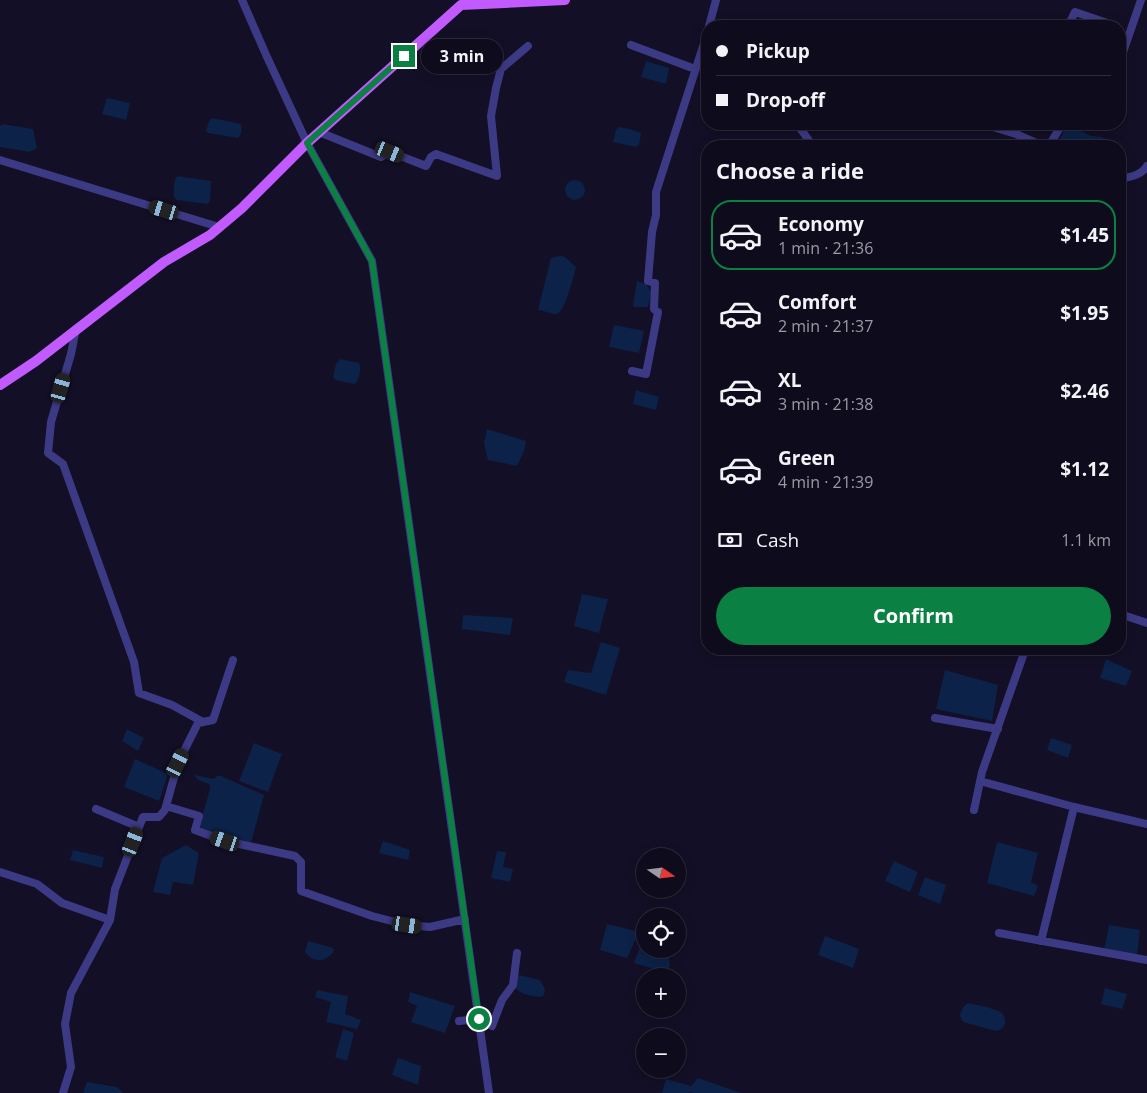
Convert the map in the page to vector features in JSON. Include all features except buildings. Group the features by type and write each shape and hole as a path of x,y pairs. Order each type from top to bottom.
{"main road":[{"path":"0,385 36,361 164,262 210,235 242,208 318,132 460,4 565,0"}],"street":[{"path":"242,0 307,143 372,261 489,1093"},
{"path":"711,20 716,0"},
{"path":"1126,45 1141,0"},
{"path":"1070,20 1073,13 1077,12 1099,20"},
{"path":"1126,30 1131,32"},
{"path":"631,45 695,69"},
{"path":"318,132 381,157 390,152 426,166 431,157 436,154 497,176 491,116 496,88 501,69 528,46"},
{"path":"632,371 646,374 658,312 654,309 655,283 648,281 652,232 656,215 656,192 701,50"},
{"path":"1003,130 1030,140"},
{"path":"0,160 219,227"},
{"path":"1126,178 1133,176 1147,166"},
{"path":"76,329 71,354 51,422 48,453 64,464 134,662 139,693 172,705 202,722"},
{"path":"1126,616 1147,623"},
{"path":"974,810 980,781 1024,655"},
{"path":"63,1093 71,1067 65,1024 71,993 110,920 115,889 143,817 160,817 166,806 178,763 198,723 213,720 232,660"},
{"path":"935,718 998,729"},
{"path":"980,781 1074,807 1147,824"},
{"path":"166,806 199,816 195,830 225,841 295,856 301,862 301,891 372,916 407,925 430,927 465,919"},
{"path":"1041,941 1074,807"},
{"path":"96,809 139,827"},
{"path":"0,872 37,884 62,903 110,920"},
{"path":"999,933 1147,960"},
{"path":"458,1021 479,1019 492,1026 502,1000 513,985 517,953"}],"water":[{"path":"646,61 669,68 666,84 641,77"},
{"path":"107,98 130,104 126,120 102,114"},
{"path":"212,118 241,124 238,138 208,133 206,131"},
{"path":"3,124 33,129 37,148 30,152 0,147 0,126"},
{"path":"618,127 641,133 639,145 636,147 613,142"},
{"path":"1065,130 1080,130 1091,136 1103,137 1104,140 1059,140"},
{"path":"177,176 211,181 210,201 207,204 177,200 174,197 174,189"},
{"path":"575,180 582,183 585,190 582,197 575,200 568,197 565,190 568,183"},
{"path":"565,257 576,267 569,293 563,307 557,314 538,310 551,258"},
{"path":"637,281 647,284 651,293 648,307 634,307 633,305"},
{"path":"614,325 644,331 639,353 609,347"},
{"path":"340,359 359,363 360,374 355,384 335,380 333,377 336,364"},
{"path":"636,390 659,397 656,410 633,404"},
{"path":"487,429 526,441 524,451 517,466 488,460 484,443"},
{"path":"582,594 608,599 599,633 574,626"},
{"path":"463,615 513,618 510,635 462,629"},
{"path":"601,642 620,648 606,695 564,682 568,670 591,673"},
{"path":"1106,659 1132,671 1126,686 1100,678"},
{"path":"945,670 998,685 992,721 936,709"},
{"path":"127,729 144,738 138,751 122,741"},
{"path":"1051,738 1072,745 1068,758 1047,750"},
{"path":"254,743 282,754 268,792 239,781"},
{"path":"135,759 168,774 159,801 124,787"},
{"path":"194,775 214,779 217,776 221,776 264,795 251,843 233,840 199,828 210,789 209,784 198,780"},
{"path":"383,841 410,850 408,860 379,853"},
{"path":"997,842 1038,853 1031,882 1038,886 1034,896 987,883"},
{"path":"186,845 199,853 193,885 173,882 170,895 153,892 162,858"},
{"path":"73,850 104,857 102,868 70,860"},
{"path":"497,851 506,852 503,867 513,869 510,882 491,878"},
{"path":"894,861 918,872 910,892 885,881"},
{"path":"925,877 946,885 940,904 918,895"},
{"path":"607,924 636,931 636,939 627,958 600,950"},
{"path":"1109,925 1140,930 1137,956 1104,950"},
{"path":"825,936 859,949 853,968 818,955"},
{"path":"308,941 333,948 334,951 327,958 316,960 305,952"},
{"path":"636,958 669,958 670,965 669,968 650,968 634,963"},
{"path":"519,975 540,980 545,989 544,995 541,997 530,996 515,988 516,977"},
{"path":"1105,988 1127,994 1122,1009 1101,1004"},
{"path":"317,990 348,996 345,1014 361,1020 357,1029 326,1022 331,1002 315,997"},
{"path":"410,992 455,1006 445,1033 411,1022 417,1006 408,1002"},
{"path":"968,1003 1001,1012 1005,1018 1004,1026 996,1031 963,1022 960,1014"},
{"path":"343,1029 354,1033 347,1061 335,1057"},
{"path":"398,1058 421,1066 418,1085 392,1075"},
{"path":"698,1078 741,1093 662,1093 666,1079 691,1086"},
{"path":"87,1082 117,1087 123,1093 83,1093"}],"route":[{"path":"404,56 307,143 372,261 479,1019"}]}
